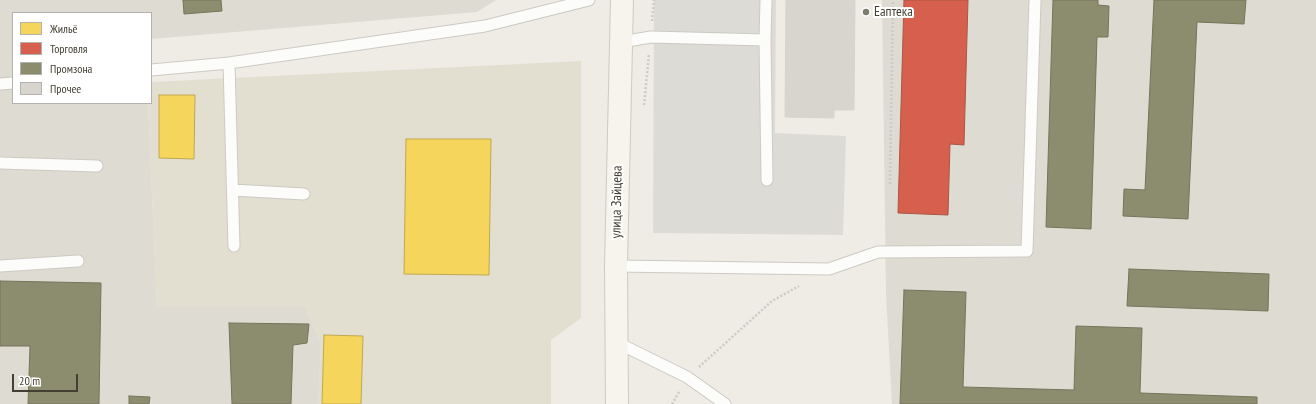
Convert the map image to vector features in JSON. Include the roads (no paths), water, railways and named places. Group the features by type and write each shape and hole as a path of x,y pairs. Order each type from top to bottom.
{"main road":[{"name":"улица Зайцева","path":"617,404 618,343 616,266 622,0"}],"lane":[{"path":"152,70 229,63 485,26 589,0"},
{"path":"766,0 765,40 767,180"},
{"path":"616,266 829,269 878,252 1027,251 1035,0"},
{"path":"621,42 651,37 765,40"},
{"path":"229,63 234,246"},
{"path":"0,84 12,83"},
{"path":"0,163 97,166"},
{"path":"233,190 304,194"},
{"path":"0,266 78,261"},
{"path":"618,343 687,377 725,404"}],"place":[{"name":"Еаптека","path":"866,12"}]}
